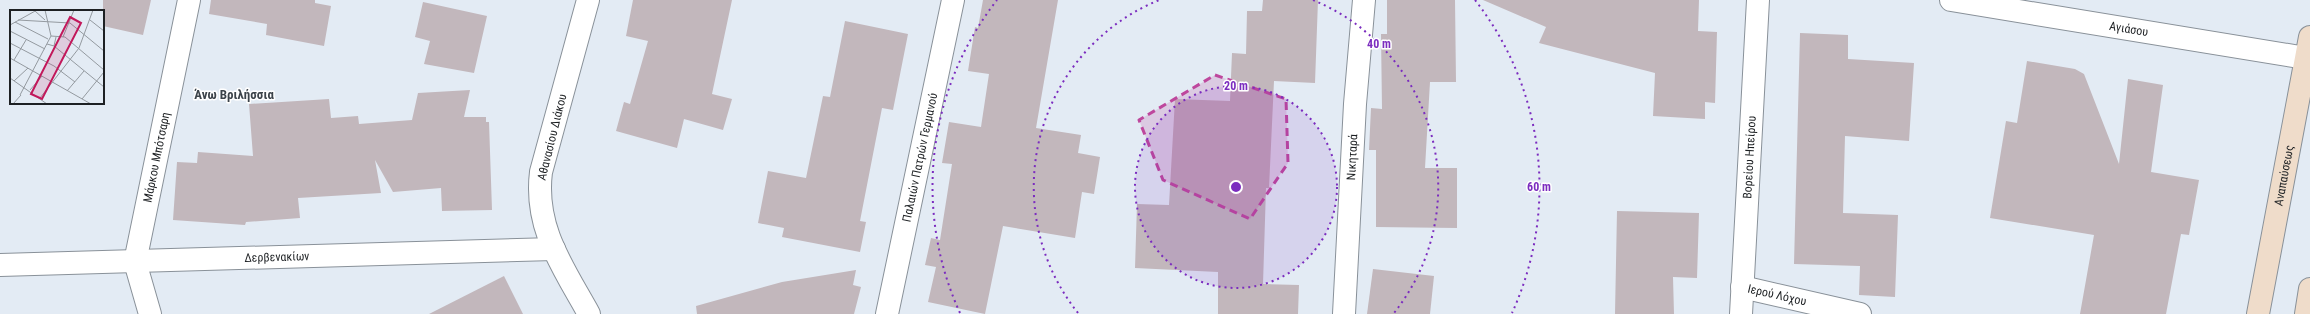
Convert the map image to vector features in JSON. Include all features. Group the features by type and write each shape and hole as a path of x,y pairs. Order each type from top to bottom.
{"main road":[{"name":"Αναπαύσεως","path":"2258,314 2310,36"},
{"path":"2306,314 2310,289"}],"street":[{"name":"Μάρκου Μπότσαρη","path":"150,314 135,262 189,0"},
{"name":"Αθανασίου Διάκου","path":"588,0 541,172 539,201 546,231 589,314"},
{"name":"Παλαιών Πατρών Γερμανού","path":"887,314 953,0"},
{"name":"Νικηταρά","path":"1344,314 1354,104 1364,0"},
{"name":"Βορείου Ηπείρου","path":"1741,314 1758,0"},
{"name":"Αγιάσου","path":"1951,0 2306,58"},
{"name":"Δερβενακίων","path":"0,265 554,249"},
{"name":"Ιερού Λόχου","path":"1742,287 1860,314"}],"highlighted area":[{"path":"1215,75 1286,99 1288,163 1250,219 1163,180 1139,120"}],"building":[{"path":"103,0 151,0 143,35 104,26"},
{"path":"211,0 315,0 315,3 331,6 324,46 266,35 267,24 209,14"},
{"path":"633,0 732,0 712,94 732,99 723,130 684,119 677,148 616,131 624,102 630,104 648,41 626,36"},
{"path":"983,0 1058,0 1036,128 1081,135 1078,153 1100,157 1094,194 1082,192 1075,238 1003,226 985,314 928,302 936,267 925,265 931,238 940,240 952,164 942,163 949,122 981,127 989,74 968,71 975,27 978,28"},
{"path":"1263,0 1318,0 1315,83 1274,81 1269,188 1266,188 1263,284 1299,285 1298,314 1218,314 1218,272 1135,268 1137,204 1169,205 1175,99 1230,101 1232,53 1246,54 1247,11 1262,11"},
{"path":"1387,0 1455,0 1456,82 1430,82 1425,168 1457,168 1457,228 1376,227 1376,150 1369,150 1371,108 1382,109 1381,34 1387,34"},
{"path":"1483,0 1699,0 1698,31 1717,32 1715,103 1705,102 1705,119 1653,116 1655,73 1539,43 1546,27"},
{"path":"423,2 487,16 474,73 424,64 430,41 415,37"},
{"path":"845,21 908,34 893,110 882,108 860,221 866,222 860,252 782,237 784,228 758,223 768,171 806,178 823,96 830,97"},
{"path":"1800,33 1848,35 1848,59 1914,63 1909,141 1845,136 1843,213 1898,215 1895,297 1859,295 1860,266 1794,264"},
{"path":"2027,61 2075,69 2084,74 2119,164 2128,79 2163,85 2151,172 2199,180 2189,235 2181,234 2166,314 2080,314 2094,235 1990,218 2006,121 2017,123"},
{"path":"470,90 464,117 486,117 486,122 489,122 492,210 442,211 441,188 393,192 375,160 381,193 298,198 300,218 246,222 245,225 173,220 177,162 197,163 198,152 253,156 249,104 329,99 331,118 358,116 359,124 412,120 418,93"},
{"path":"1617,211 1699,213 1697,278 1673,277 1674,314 1615,314"},
{"path":"1373,269 1434,276 1430,314 1367,314"},
{"path":"856,270 853,285 861,287 854,314 697,314 696,306 782,282"},
{"path":"504,276 523,314 429,314"}],"district":[{"name":"Άνω Βριλήσσια","path":"234,94"}]}
